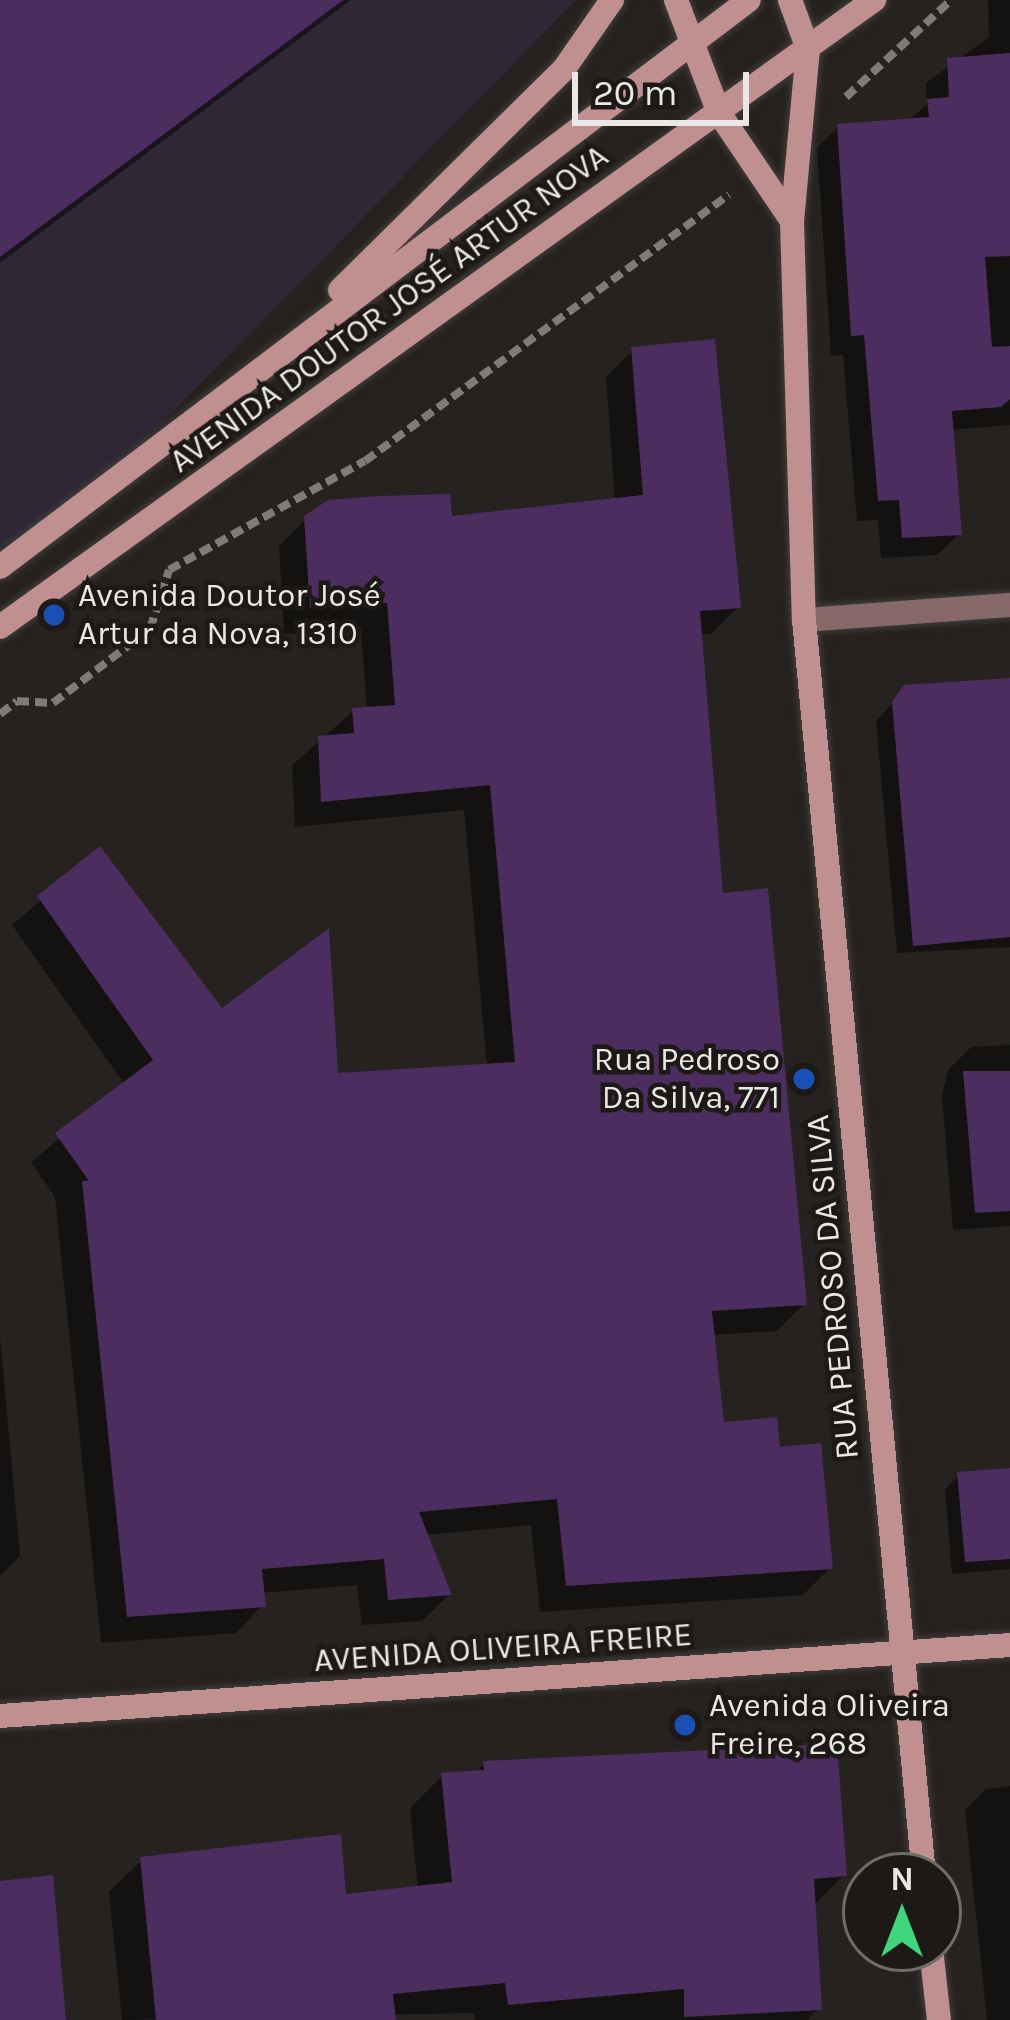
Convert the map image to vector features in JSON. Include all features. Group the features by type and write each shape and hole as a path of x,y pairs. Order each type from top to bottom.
{"street":[{"path":"266,362 564,69 612,0"},
{"path":"676,0 719,113 792,221"},
{"name":"AVENIDA DOUTOR JOSÉ ARTUR NOVA","path":"0,567 749,0"},
{"path":"790,0 808,49"},
{"name":"AVENIDA DOUTOR JOSÉ ARTUR NOVA","path":"0,627 874,0"},
{"name":"RUA PEDROSO DA SILVA","path":"808,49 792,221 804,620 922,1852"},
{"path":"804,620 1010,605"},
{"name":"AVENIDA OLIVEIRA FREIRE","path":"0,1716 1010,1646"},
{"path":"934,1972 939,2020"}],"path":[{"path":"800,136 951,0"},
{"path":"0,714 17,701 53,704 150,629 169,570 365,461 758,170"}],"shaded area":[{"path":"0,0 576,0 82,505 0,549"}],"building":[{"path":"0,0 343,0 0,257"},
{"path":"1010,53 1010,256 985,257 992,347 1010,346 1010,399 1001,407 952,411 962,535 902,538 899,500 878,501 864,335 851,336 837,124 929,117 927,99 949,97 947,58"},
{"path":"715,339 741,608 700,611 723,893 768,888 807,1305 712,1311 724,1422 777,1417 780,1447 821,1443 833,1569 566,1586 557,1499 419,1512 452,1595 388,1600 384,1559 262,1569 266,1607 127,1617 82,1181 89,1181 55,1133 153,1060 37,896 100,846 222,1008 329,928 338,1073 515,1062 490,785 321,802 318,736 354,733 352,708 395,705 387,603 310,608 304,516 328,500 379,496 450,494 452,516 643,495 631,347"},
{"path":"1010,678 1010,937 913,946 892,702 904,685"},
{"path":"963,1071 1010,1071 1010,1211 975,1213"},
{"path":"1010,1468 1010,1559 965,1562 957,1472"},
{"path":"837,1744 845,1852 842,1876 814,1879 822,2010 684,2017 684,1989 508,2005 505,1983 393,1994 396,2020 156,2020 140,1857 341,1834 346,1894 452,1882 441,1773 484,1770 483,1761"},
{"path":"53,1875 66,2020 0,2020 0,1881"}],"place":[{"name":"Avenida Doutor José Artur da Nova, 1310","path":"54,615"},
{"name":"Rua Pedroso Da Silva, 771","path":"804,1079"},
{"name":"Avenida Oliveira Freire, 268","path":"685,1725"}]}
